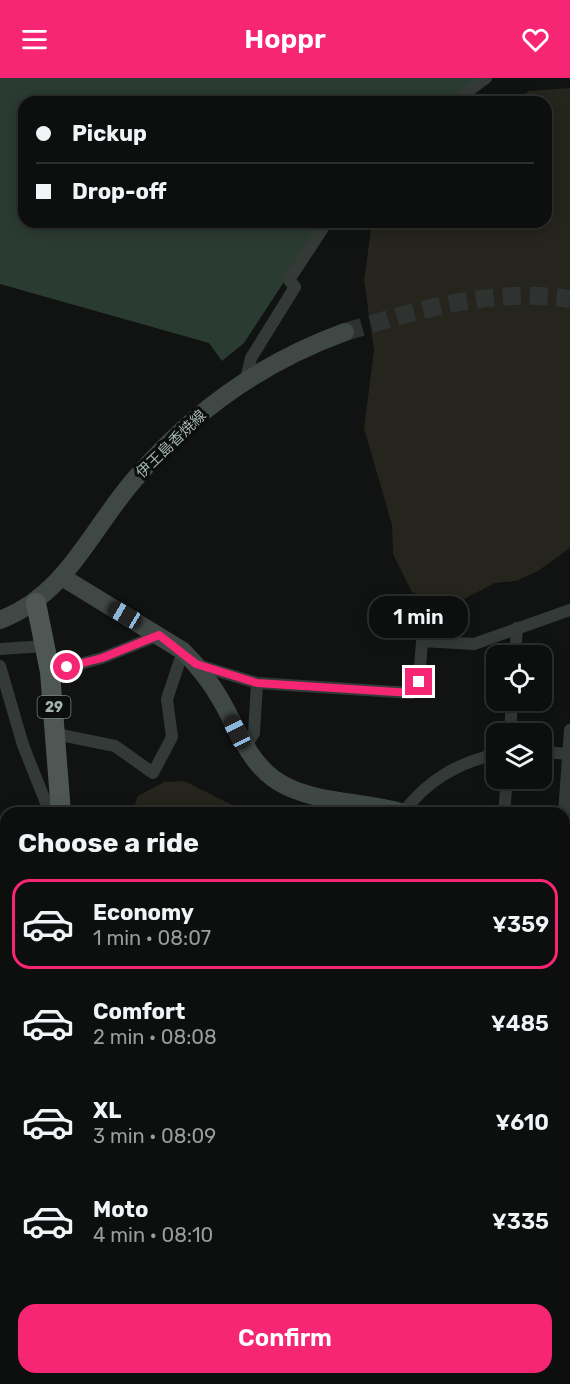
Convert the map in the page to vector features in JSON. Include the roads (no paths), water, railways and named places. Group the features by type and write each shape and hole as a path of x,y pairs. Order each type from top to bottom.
{"main road":[{"name":"29","path":"36,603 50,672 61,807"}],"street":[{"path":"462,96 486,78"},
{"path":"246,379 250,358 295,287 289,280 323,228"},
{"name":"伊王島香焼線","path":"0,620 36,603 62,577 133,481 176,436 246,379 321,341 345,332"},
{"path":"62,577 159,635 190,658 257,683 412,693 419,682 422,641 474,644 570,610"},
{"path":"516,645 517,628"},
{"path":"50,672 102,658 159,635"},
{"path":"0,650 45,646"},
{"path":"56,734 115,746 153,773 172,737 167,699 190,658"},
{"path":"190,658 221,700 245,747 261,768 286,787 377,807"},
{"path":"0,666 23,744 48,807"},
{"path":"245,747 254,733 257,683"},
{"path":"565,807 570,730"},
{"path":"552,753 569,754"},
{"path":"408,807 416,796 440,776 462,765 486,757"},
{"path":"505,807 506,789"}],"tunnel":[{"path":"345,332 428,309 484,298 541,296 570,299"}]}
